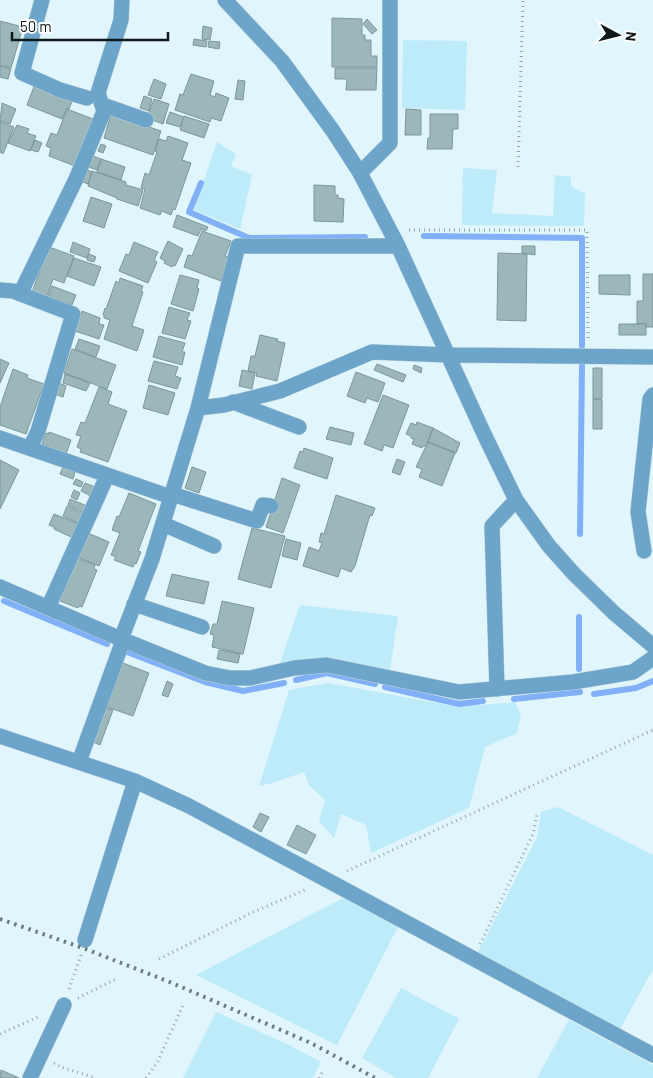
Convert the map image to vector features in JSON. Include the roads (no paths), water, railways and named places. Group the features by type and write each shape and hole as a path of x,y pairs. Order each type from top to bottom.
{"street":[{"path":"42,0 22,73 60,90 87,98"},
{"path":"20,294 76,179 104,111 98,92 121,20 122,0"},
{"path":"225,0 282,61 333,131 360,173 391,231 516,500 549,546 574,574 614,613 653,646"},
{"path":"360,173 390,144 390,0"},
{"path":"103,105 146,120"},
{"path":"79,762 121,646 120,639 152,559 163,524 198,408 238,246 398,246"},
{"path":"0,290 13,291 73,314 38,431 30,448"},
{"path":"198,408 280,391 372,352 449,355 653,357"},
{"path":"644,551 638,512 650,399 653,395"},
{"path":"233,402 299,427"},
{"path":"0,438 107,476 257,521 263,505 271,506"},
{"path":"48,608 107,476"},
{"path":"497,689 492,526 516,500"},
{"path":"163,524 214,546"},
{"path":"0,587 120,639 205,673 230,678 250,678 294,668 327,665 459,692 573,682 633,672 653,658"},
{"path":"134,604 202,626"},
{"path":"0,736 135,781 189,806 653,1055"},
{"path":"85,940 135,781"},
{"path":"30,1078 64,1005"}],"waterway":[{"path":"201,183 189,212 249,238 365,237"},
{"path":"424,236 582,238 582,346"},
{"path":"580,534 582,366"},
{"path":"4,601 107,644"},
{"path":"579,617 579,669"},
{"path":"127,652 205,682 243,691 284,683"},
{"path":"296,680 327,673 375,684"},
{"path":"594,694 636,688 653,681"},
{"path":"385,687 459,704 483,701"},
{"path":"514,699 580,692"}],"railway":[{"path":"0,919 83,948 172,983 311,1043 375,1078"}]}
